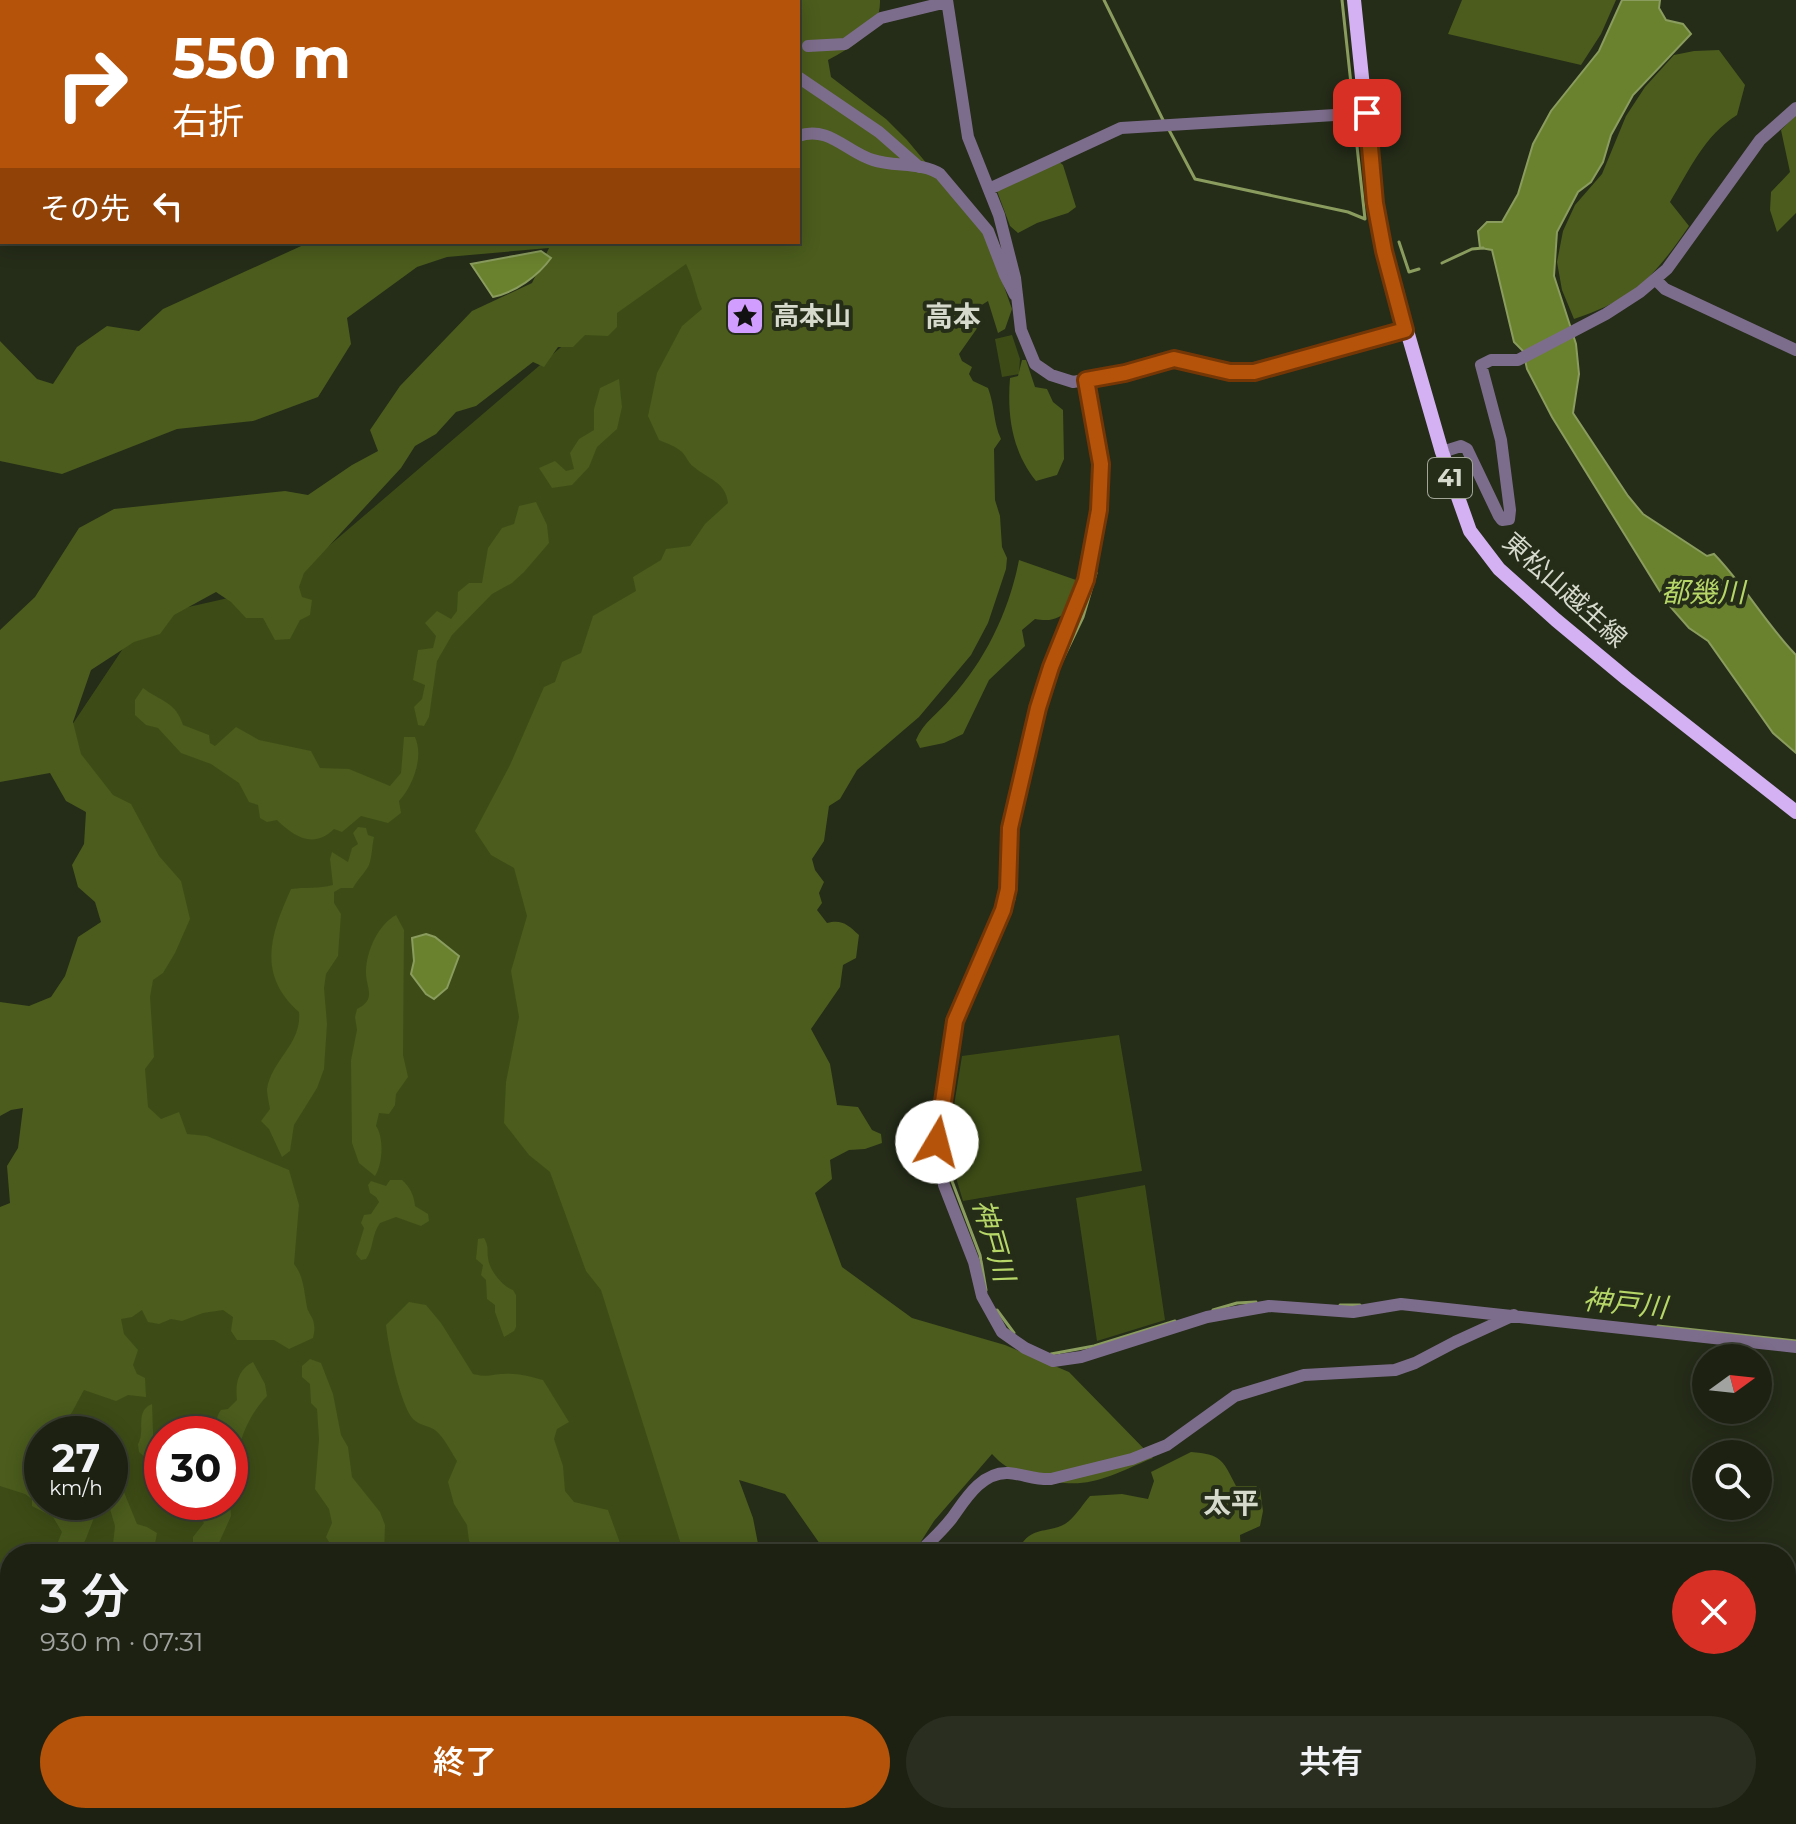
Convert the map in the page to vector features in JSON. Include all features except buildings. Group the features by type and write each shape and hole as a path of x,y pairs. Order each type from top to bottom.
{"main road":[{"name":"東松山越生線","path":"1354,0 1375,203 1384,251 1442,452 1470,531 1499,569 1627,679 1796,812"}],"street":[{"path":"808,46 845,44 881,18 947,1 968,137 1006,238 1021,330 1035,364 1062,379 1086,380 1174,359 1230,372 1254,372 1405,330"},
{"path":"800,78 879,132 919,167"},
{"path":"1442,452 1461,446 1467,449 1499,516 1502,520 1509,519 1501,440 1480,368 1486,361 1518,360 1606,314 1656,280 1760,140 1796,108"},
{"path":"989,189 1121,128 1367,113"},
{"path":"800,136 818,133 830,136 871,160 932,169 940,174 988,231 1017,297"},
{"path":"1656,280 1665,289 1796,350"},
{"path":"1086,380 1101,464 1099,510 1086,580 1038,708 1010,828 1008,889 1003,910 955,1021 937,1142 944,1185 974,1262 986,1307 1002,1332 1053,1361 1081,1357 1207,1317 1269,1306 1353,1312 1401,1304 1796,1347"},
{"path":"927,1544 978,1485 998,1474 1051,1479 1132,1459 1167,1445 1235,1396 1304,1375 1395,1370 1514,1315"}],"shaded area":[{"path":"800,0 880,0 876,21 871,29 856,43 828,60 831,77 886,119 907,140 985,233 1012,309 1005,329 998,333 988,301 977,308 978,327 959,354 962,361 972,367 969,374 973,381 988,388 1001,439 994,449 995,500 1000,516 1002,547 1007,558 988,623 971,655 919,717 857,770 840,799 829,806 824,841 812,859 815,870 824,882 819,893 822,903 817,910 827,923 844,924 859,935 856,958 843,965 840,987 811,1029 830,1064 837,1105 858,1107 872,1130 881,1134 882,1143 849,1150 830,1160 832,1179 815,1193 842,1267 912,1318 1005,1345 1069,1372 1153,1458 1095,1481 1068,1483 1016,1471 992,1454 934,1521 919,1544 820,1544 785,1494 739,1480 753,1518 758,1544 681,1544 601,1290 586,1271 550,1172 529,1155 504,1123 506,1082 519,1017 511,971 527,916 514,868 491,855 475,831 510,765 544,687 555,682 562,662 581,653 593,616 636,591 633,577 661,560 666,549 690,546 705,524 728,503 720,486 692,465 680,450 659,440 648,416 657,373 682,326 702,309 686,264 617,313 617,327 608,336 585,335 573,347 558,347 544,367 533,362 476,406 456,412 436,434 415,446 401,468 304,573 299,587 302,597 312,600 310,615 300,620 290,639 275,640 263,618 246,618 216,592 174,615 160,634 134,642 91,670 73,722 81,754 113,795 131,804 159,856 181,881 190,919 163,973 153,980 150,997 154,1057 145,1069 148,1107 161,1119 179,1112 187,1134 207,1136 289,1170 299,1205 294,1264 302,1279 314,1330 313,1338 289,1349 274,1340 237,1340 231,1331 233,1317 223,1310 159,1324 148,1322 142,1310 132,1317 121,1319 124,1334 138,1350 133,1365 137,1374 145,1378 146,1397 128,1395 116,1401 84,1390 69,1416 24,1416 24,1494 0,1486 0,1207 10,1203 7,1166 18,1148 23,1108 0,1116 0,1002 29,1006 51,997 65,976 78,937 101,922 95,902 78,887 72,865 84,844 86,812 66,801 50,773 0,782 0,630 35,597 79,528 114,509 285,491 308,495 378,451 370,430 400,386 472,311 532,283 549,248 447,257 417,267 347,318 351,344 318,397 253,421 177,429 62,474 0,461 0,341 37,379 53,384 77,347 107,326 139,331 163,309 306,244 800,244"},
{"path":"1462,0 1616,0 1601,34 1581,65 1448,34"},
{"path":"1719,50 1745,85 1737,115 1707,143 1670,202 1689,226 1665,259 1641,284 1612,303 1574,319 1562,290 1557,262 1563,231 1575,205 1602,174 1626,116 1645,87 1674,55"},
{"path":"1796,115 1796,213 1777,232 1770,210 1771,192 1790,172 1781,130"},
{"path":"1058,161 1063,165 1076,207 1018,233 1010,226 997,191"},
{"path":"671,253 722,283 754,490 695,1544 0,1544 0,1409 141,1106 70,728 144,617 282,586"},
{"path":"1012,335 1020,359 1019,374 1002,377 995,339"},
{"path":"1022,360 1026,360 1035,387 1047,389 1053,402 1063,410 1064,459 1057,475 1036,481 1016,445 1009,406 1010,378 1018,376"},
{"path":"619,379 622,407 617,429 597,447 589,467 572,485 552,488 539,468 555,461 566,471 574,469 570,453 579,439 594,430 594,409 600,388"},
{"path":"536,502 547,525 549,543 524,572 492,594 452,635 437,661 429,717 424,726 418,725 414,707 422,699 425,685 413,680 418,650 433,648 436,636 425,623 437,611 451,619 457,611 458,592 469,583 482,583 488,548 502,528 514,524 519,506"},
{"path":"1019,560 1076,580 1070,605 1060,616 1035,619 1022,630 1025,646 989,680 963,734 944,743 920,748 916,740 919,734 964,683 994,634 1009,598"},
{"path":"143,688 172,707 183,725 209,735 210,743 215,746 236,727 259,740 311,751 320,768 349,769 390,786 401,773 404,737 415,737 418,762 413,779 399,801 401,813 388,823 361,816 342,832 334,829 327,835 312,839 297,836 277,820 267,822 260,818 258,805 249,802 239,783 211,764 181,753 158,728 146,725 135,715 135,700"},
{"path":"358,827 366,828 368,835 374,837 369,865 353,888 341,888 334,892 334,903 341,914 338,956 326,974 324,988 327,1024 324,1069 317,1088 294,1125 290,1151 282,1157 269,1129 261,1121 270,1109 267,1089 270,1078 292,1043 299,1023 299,1012 277,984 272,969 273,938 291,889 333,885 332,852 348,862 352,848 358,844 353,833"},
{"path":"396,915 404,930 403,1055 408,1077 396,1094 395,1105 389,1114 379,1113 376,1126 382,1151 375,1176 359,1163 352,1143 351,1060 357,1030 357,1009 369,997 366,970 369,954 379,932"},
{"path":"1119,1035 1142,1171 963,1201 949,1154 962,1056"},
{"path":"390,1180 405,1183 415,1206 428,1214 429,1221 421,1226 396,1217 380,1223 369,1255 361,1260 356,1254 364,1228 361,1223 364,1215 371,1214 379,1202 370,1193 368,1185 371,1181 386,1186"},
{"path":"1145,1185 1165,1320 1097,1341 1076,1198"},
{"path":"484,1238 491,1268 516,1295 516,1327 504,1337 495,1305 487,1299 486,1280 481,1275 483,1265 476,1259 478,1239"},
{"path":"409,1302 426,1305 473,1374 514,1374 543,1380 569,1422 557,1429 554,1439 563,1466 565,1491 574,1502 608,1510 620,1544 471,1544 467,1525 454,1504 448,1482 457,1461 438,1433 418,1423 408,1411 395,1374 386,1325"},
{"path":"310,1359 321,1363 333,1394 341,1435 348,1447 352,1477 380,1512 385,1525 384,1544 330,1544 326,1537 332,1523 329,1509 315,1489 319,1439 317,1409 311,1403 310,1384 302,1377 302,1366"},
{"path":"253,1362 265,1384 267,1396 248,1423 248,1416 218,1416 221,1410 228,1409 237,1400 237,1383"},
{"path":"152,1404 152,1416 144,1416 144,1456 139,1452 138,1444 143,1411"},
{"path":"1191,1452 1209,1454 1220,1460 1236,1486 1256,1486 1260,1489 1263,1511 1260,1526 1240,1535 1240,1544 1022,1544 1034,1533 1069,1521 1090,1496 1122,1494 1148,1499 1154,1481 1151,1472"},
{"path":"128,1502 137,1524 157,1533 155,1544 113,1544 113,1520 128,1520"},
{"path":"55,1520 93,1520 82,1544 57,1544 62,1532"},
{"path":"201,1520 229,1520 218,1544 193,1544 193,1537 204,1523"}],"water":[{"name":"都幾川","path":"1622,0 1660,0 1659,8 1666,20 1683,24 1691,34 1633,95 1611,135 1603,162 1591,182 1578,192 1557,232 1554,276 1576,344 1579,374 1573,413 1643,514 1707,556 1714,554 1796,655 1796,753 1773,733 1708,641 1689,628 1667,603 1552,417 1527,369 1523,351 1514,342 1492,250 1480,248 1478,231 1487,222 1502,222 1518,194 1533,144 1551,111 1599,51"},
{"path":"541,251 551,258 540,271 518,287 493,297 471,264"},
{"path":"426,934 435,937 459,956 447,988 434,999 426,994 411,974 414,961 412,938"}],"waterway":[{"path":"1104,0 1164,122"},
{"path":"1342,0 1354,112"},
{"path":"1354,119 1365,219"},
{"path":"1168,128 1195,179 1348,212 1365,219"},
{"path":"1399,242 1409,272 1419,269"},
{"path":"1442,263 1472,249 1483,248"},
{"name":"神戸川","path":"1014,876 1016,830 1041,723 1059,667 1083,617 1096,573"},
{"name":"神戸川","path":"1008,911 1014,899 1014,888"},
{"name":"神戸川","path":"980,978 1006,918"},
{"name":"神戸川","path":"943,1145 961,1028 969,1003"},
{"name":"神戸川","path":"947,1168 980,1255 986,1290"},
{"name":"神戸川","path":"1213,1310 1237,1303 1256,1302"},
{"name":"神戸川","path":"1340,1305 1360,1305"},
{"name":"神戸川","path":"997,1310 1014,1333"},
{"name":"神戸川","path":"1051,1354 1094,1346 1175,1321"},
{"name":"神戸川","path":"1658,1326 1796,1341"}],"place":[{"name":"高本山","path":"745,316"}],"district":[{"name":"高本","path":"953,316"},
{"name":"太平","path":"1231,1503"}],"route":[{"path":"937,1142 955,1021 1003,910 1008,889 1010,828 1038,708 1086,580 1099,510 1101,464 1086,380 1174,359 1215,370 1254,372 1405,330 1375,203 1367,113"}]}
